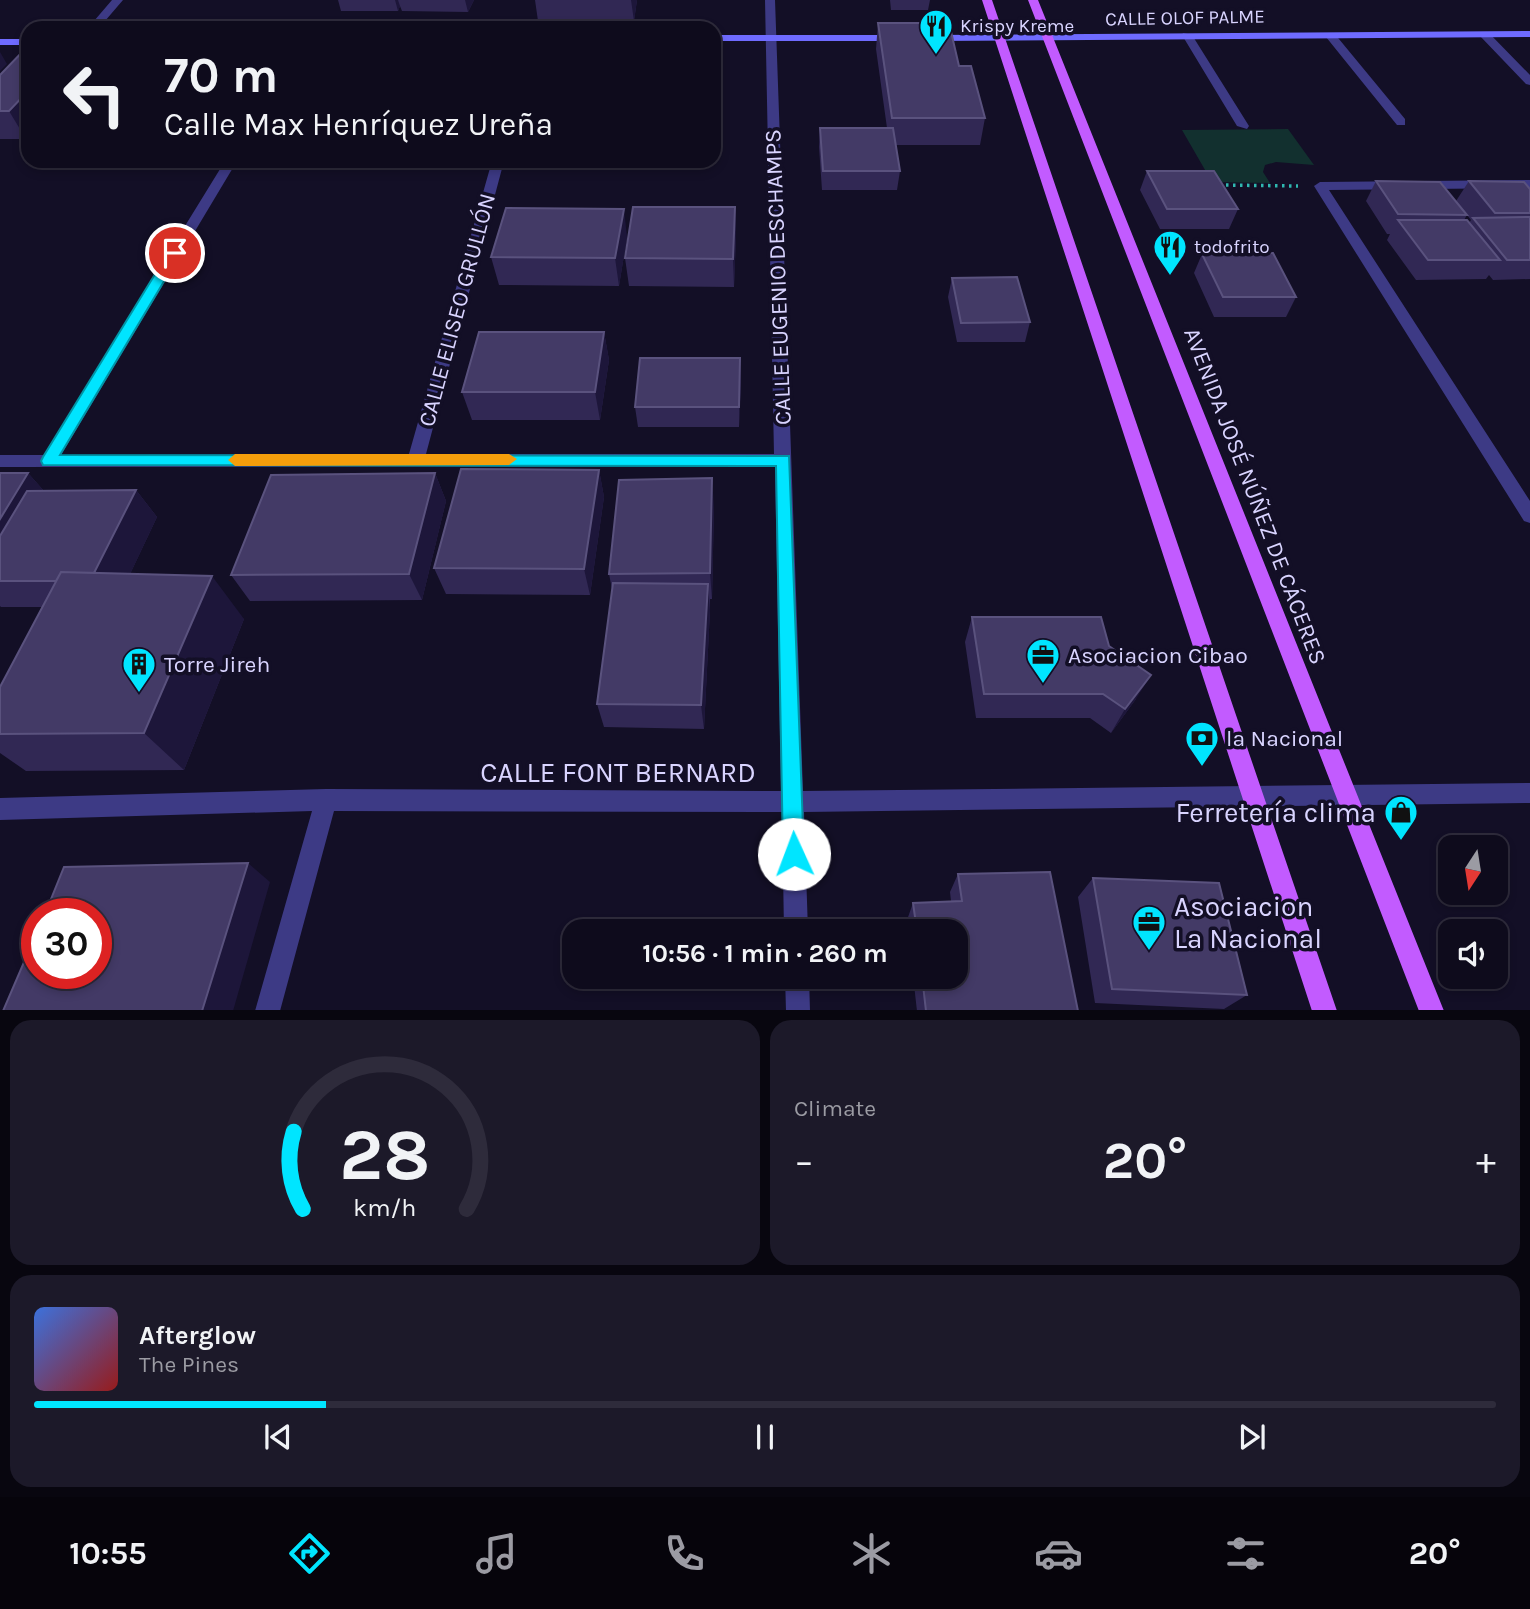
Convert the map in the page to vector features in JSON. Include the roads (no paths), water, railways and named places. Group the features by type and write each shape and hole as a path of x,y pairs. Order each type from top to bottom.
{"main road":[{"path":"987,0 1325,1010"},
{"name":"AVENIDA JOSÉ NÚÑEZ DE CÁCERES","path":"1033,0 1432,1010"}],"street":[{"path":"99,21 118,0"},
{"name":"CALLE EUGENIO DESCHAMPS","path":"770,0 796,919"},
{"path":"1484,34 1530,82"},
{"name":"CALLE OLOF PALME","path":"922,38 1530,34"},
{"path":"1187,35 1243,126"},
{"path":"1330,35 1401,122"},
{"path":"721,38 908,38"},
{"path":"0,42 21,42"},
{"path":"49,461 227,168"},
{"name":"CALLE ELISEO GRULLÓN","path":"416,459 496,168"},
{"path":"1530,184 1320,186 1530,516"},
{"path":"0,461 783,460"},
{"name":"CALLE FONT BERNARD","path":"0,808 326,800 792,802 1530,793"},
{"path":"267,1010 326,800"},
{"path":"797,989 798,1010"}],"place":[{"name":"Krispy Kreme","path":"936,56"},
{"name":"todofrito","path":"1170,277"},
{"name":"Asociacion Cibao","path":"1043,685"},
{"name":"Torre Jireh","path":"139,694"},
{"name":"la Nacional","path":"1202,768"},
{"name":"Ferretería clima","path":"1401,842"},
{"name":"Asociacion La Nacional","path":"1149,952"}]}
